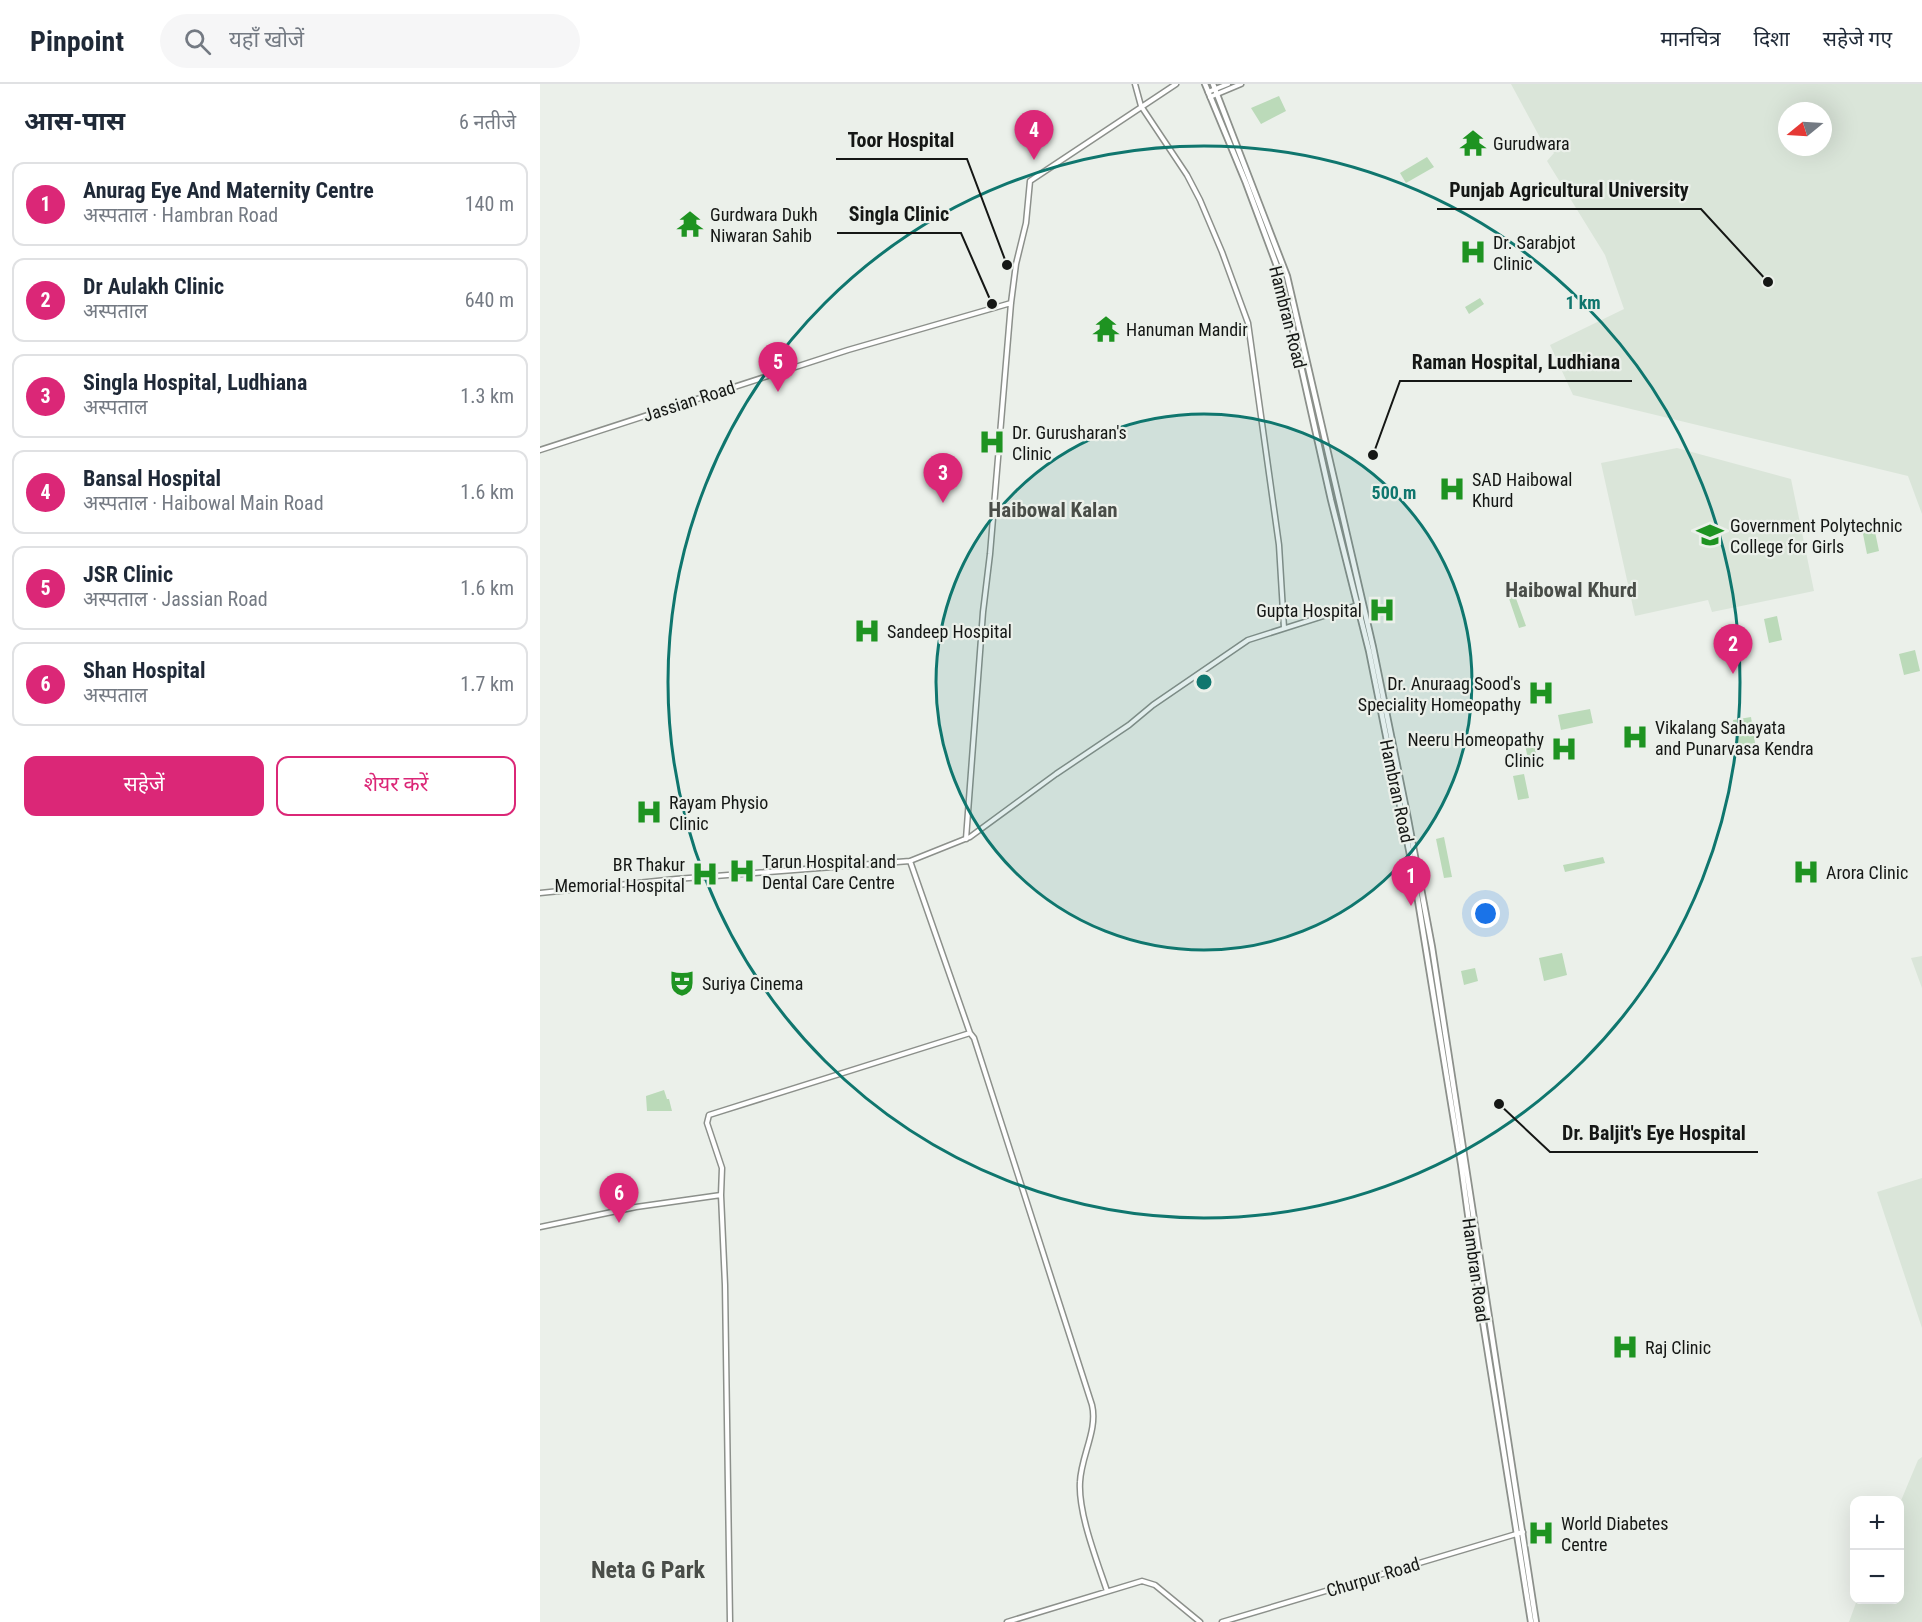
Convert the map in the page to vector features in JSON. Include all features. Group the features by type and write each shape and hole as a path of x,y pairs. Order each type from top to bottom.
{"main road":[{"name":"Hambran Road","path":"1205,84 1246,183 1281,277 1360,605 1373,647 1421,884 1520,1533 1536,1622"},
{"name":"Hambran Road","path":"1215,89 1287,276 1360,605"},
{"name":"Hambran Road","path":"1520,1533 1531,1622"}],"street":[{"path":"1135,84 1141,106 1198,194 1248,323 1279,545 1284,628"},
{"path":"966,840 983,612 1011,303 1016,264 1026,223 1030,181 1176,84"},
{"path":"1209,94 1228,84"},
{"path":"1215,89 1241,84"},
{"name":"Jassian Road","path":"540,450 848,350 1011,303"},
{"path":"540,893 676,879 910,861 966,840 1056,774 1129,725 1152,705 1244,642 1360,605"},
{"path":"910,861 970,1033 974,1038 1094,1410 1094,1423 1082,1462 1079,1491 1107,1591"},
{"path":"730,1622 722,1168 707,1117 710,1114 970,1033"},
{"path":"540,1227 636,1207 721,1195"},
{"name":"Churpur Road","path":"1222,1622 1520,1533"},
{"path":"1007,1622 1136,1581 1148,1582 1155,1586 1200,1622"}],"shaded area":[{"path":"1511,84 1922,84 1922,514 1908,476 1573,395 1550,345 1624,309 1605,255 1547,161 1554,153 1548,144 1544,145"},
{"name":"Government Polytechnic College for Girls","path":"1677,448 1791,479 1814,591 1712,612 1708,600 1635,616 1601,463"},
{"path":"1922,956 1922,988 1911,958"},
{"path":"1922,1178 1922,1328 1877,1192"},
{"path":"1922,1457 1922,1622 1849,1622 1856,1604 1904,1604 1903,1496 1918,1460"}],"green space":[{"path":"1279,96 1286,111 1261,124 1251,108"},
{"path":"1427,157 1434,167 1406,183 1400,173"},
{"path":"1480,298 1484,304 1469,314 1465,307"},
{"path":"1873,522 1879,551 1867,554 1861,524"},
{"path":"1510,582 1526,626 1519,628 1504,584"},
{"path":"1777,616 1782,640 1769,643 1764,619"},
{"path":"1915,650 1920,671 1904,675 1899,654"},
{"path":"1590,709 1593,723 1561,730 1558,715"},
{"path":"1751,717 1755,743 1738,746 1733,720"},
{"path":"1534,743 1538,763 1529,765 1525,744"},
{"path":"1524,774 1529,798 1518,800 1513,776"},
{"path":"1444,837 1452,877 1444,878 1436,839"},
{"path":"1603,857 1605,863 1565,872 1563,865"},
{"path":"1562,953 1567,975 1544,981 1539,958"},
{"path":"1475,968 1478,981 1464,985 1461,971"},
{"path":"664,1090 672,1111 647,1111 646,1096"}],"place":[{"name":"Gurudwara","path":"1473,143"},
{"name":"Bansal Hospital","path":"1034,160"},
{"name":"Gurdwara Dukh Niwaran Sahib","path":"690,224"},
{"name":"Dr. Sarabjot Clinic","path":"1473,252"},
{"name":"Toor Hospital","path":"1007,265"},
{"name":"Punjab Agricultural University","path":"1768,282"},
{"name":"Singla Clinic","path":"992,304"},
{"name":"Hanuman Mandir","path":"1106,329"},
{"name":"JSR Clinic","path":"778,392"},
{"name":"Dr. Gurusharan's Clinic","path":"992,442"},
{"name":"Raman Hospital, Ludhiana","path":"1373,455"},
{"name":"SAD Haibowal Khurd","path":"1452,489"},
{"name":"Singla Hospital, Ludhiana","path":"943,503"},
{"name":"Government Polytechnic College for Girls","path":"1710,535"},
{"name":"Gupta Hospital","path":"1382,610"},
{"name":"Sandeep Hospital","path":"867,631"},
{"name":"Dr Aulakh Clinic","path":"1733,674"},
{"name":"Dr. Anuraag Sood's Speciality Homeopathy","path":"1541,693"},
{"name":"Vikalang Sahayata and Punarvasa Kendra","path":"1635,737"},
{"name":"Neeru Homeopathy Clinic","path":"1564,749"},
{"name":"Rayam Physio Clinic","path":"649,812"},
{"name":"Tarun Hospital and Dental Care Centre","path":"742,871"},
{"name":"Arora Clinic","path":"1806,872"},
{"name":"BR Thakur Memorial Hospital","path":"705,874"},
{"name":"Anurag Eye And Maternity Centre","path":"1411,906"},
{"name":"Suriya Cinema","path":"682,983"},
{"name":"Dr. Baljit's Eye Hospital","path":"1499,1104"},
{"name":"Shan Hospital","path":"619,1223"},
{"name":"Raj Clinic","path":"1625,1347"},
{"name":"World Diabetes Centre","path":"1541,1533"}],"district":[{"name":"Haibowal Kalan","path":"1053,510"},
{"name":"Haibowal Khurd","path":"1571,590"},
{"name":"Neta G Park","path":"648,1570"}]}
